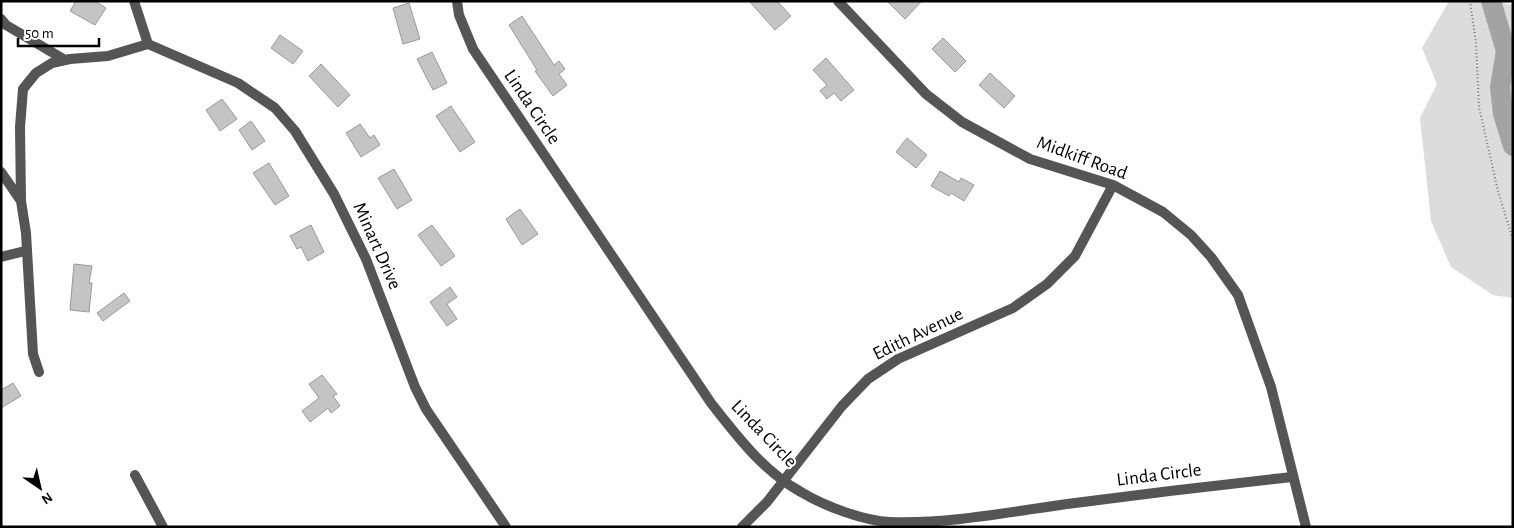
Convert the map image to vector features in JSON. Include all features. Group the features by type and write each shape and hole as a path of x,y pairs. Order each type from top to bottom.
{"street":[{"path":"39,372 33,354 26,233 21,201 20,127 23,89 36,73 52,63 108,56 148,44 134,1"},
{"name":"Linda Circle","path":"457,1 459,15 473,49 711,402 741,441 783,482 803,494 844,511 889,522 1005,514 1143,494 1292,477"},
{"name":"Midkiff Road","path":"838,1 926,94 976,131 1030,159 1113,185 1163,212 1191,235 1211,257 1238,295 1271,387 1306,527"},
{"path":"1,20 6,25 65,60"},
{"name":"Minart Drive","path":"148,44 238,83 275,108 295,131 334,194 366,259 414,386 426,409 506,527"},
{"path":"1,172 21,201"},
{"name":"Edith Avenue","path":"742,527 783,482 842,406 868,379 898,359 1013,308 1047,284 1074,256 1113,185"},
{"path":"1,257 26,251"},
{"path":"135,475 163,527"}],"path":[{"path":"1470,1 1476,42 1479,108 1498,192 1513,240"}],"shaded area":[{"path":"1449,1 1492,1 1513,5 1513,298 1493,295 1451,267 1431,221 1420,118 1437,84 1422,48"}],"building":[{"path":"76,1 95,1 106,8 95,25 70,11"},
{"path":"749,1 777,1 791,16 775,30"},
{"path":"887,1 922,1 905,19"},
{"path":"409,3 420,39 403,44 393,8"},
{"path":"522,16 554,65 559,61 565,69 559,74 567,85 553,96 535,71 537,70 509,25"},
{"path":"280,35 303,51 293,64 271,48"},
{"path":"943,38 966,61 955,72 932,49"},
{"path":"432,52 447,83 433,90 417,59"},
{"path":"826,58 854,90 841,101 834,93 827,99 820,91 827,85 813,70"},
{"path":"321,64 350,95 338,107 309,76"},
{"path":"990,73 1015,96 1004,108 979,85"},
{"path":"222,99 237,119 220,131 206,110"},
{"path":"451,106 475,142 460,152 436,116"},
{"path":"251,121 265,141 252,150 239,130"},
{"path":"360,124 370,138 374,135 380,145 361,157 346,133"},
{"path":"907,138 927,155 916,168 896,152"},
{"path":"269,163 289,196 275,205 253,173"},
{"path":"394,169 412,200 397,209 378,178"},
{"path":"940,171 959,182 961,178 974,185 964,201 951,193 949,196 931,186"},
{"path":"520,209 538,234 522,245 506,219"},
{"path":"311,225 324,252 308,261 301,247 297,249 290,236"},
{"path":"432,225 455,256 441,266 418,235"},
{"path":"74,264 92,266 89,283 92,283 89,312 70,310"},
{"path":"450,287 457,297 447,304 457,319 447,326 430,302"},
{"path":"124,293 130,301 103,321 97,313"},
{"path":"322,375 337,394 333,396 340,406 331,413 328,408 310,422 302,411 319,398 309,384"},
{"path":"13,383 21,396 1,408 1,390"}],"waterway":[{"path":"1491,1 1506,51 1500,87 1503,114 1513,146"}]}
